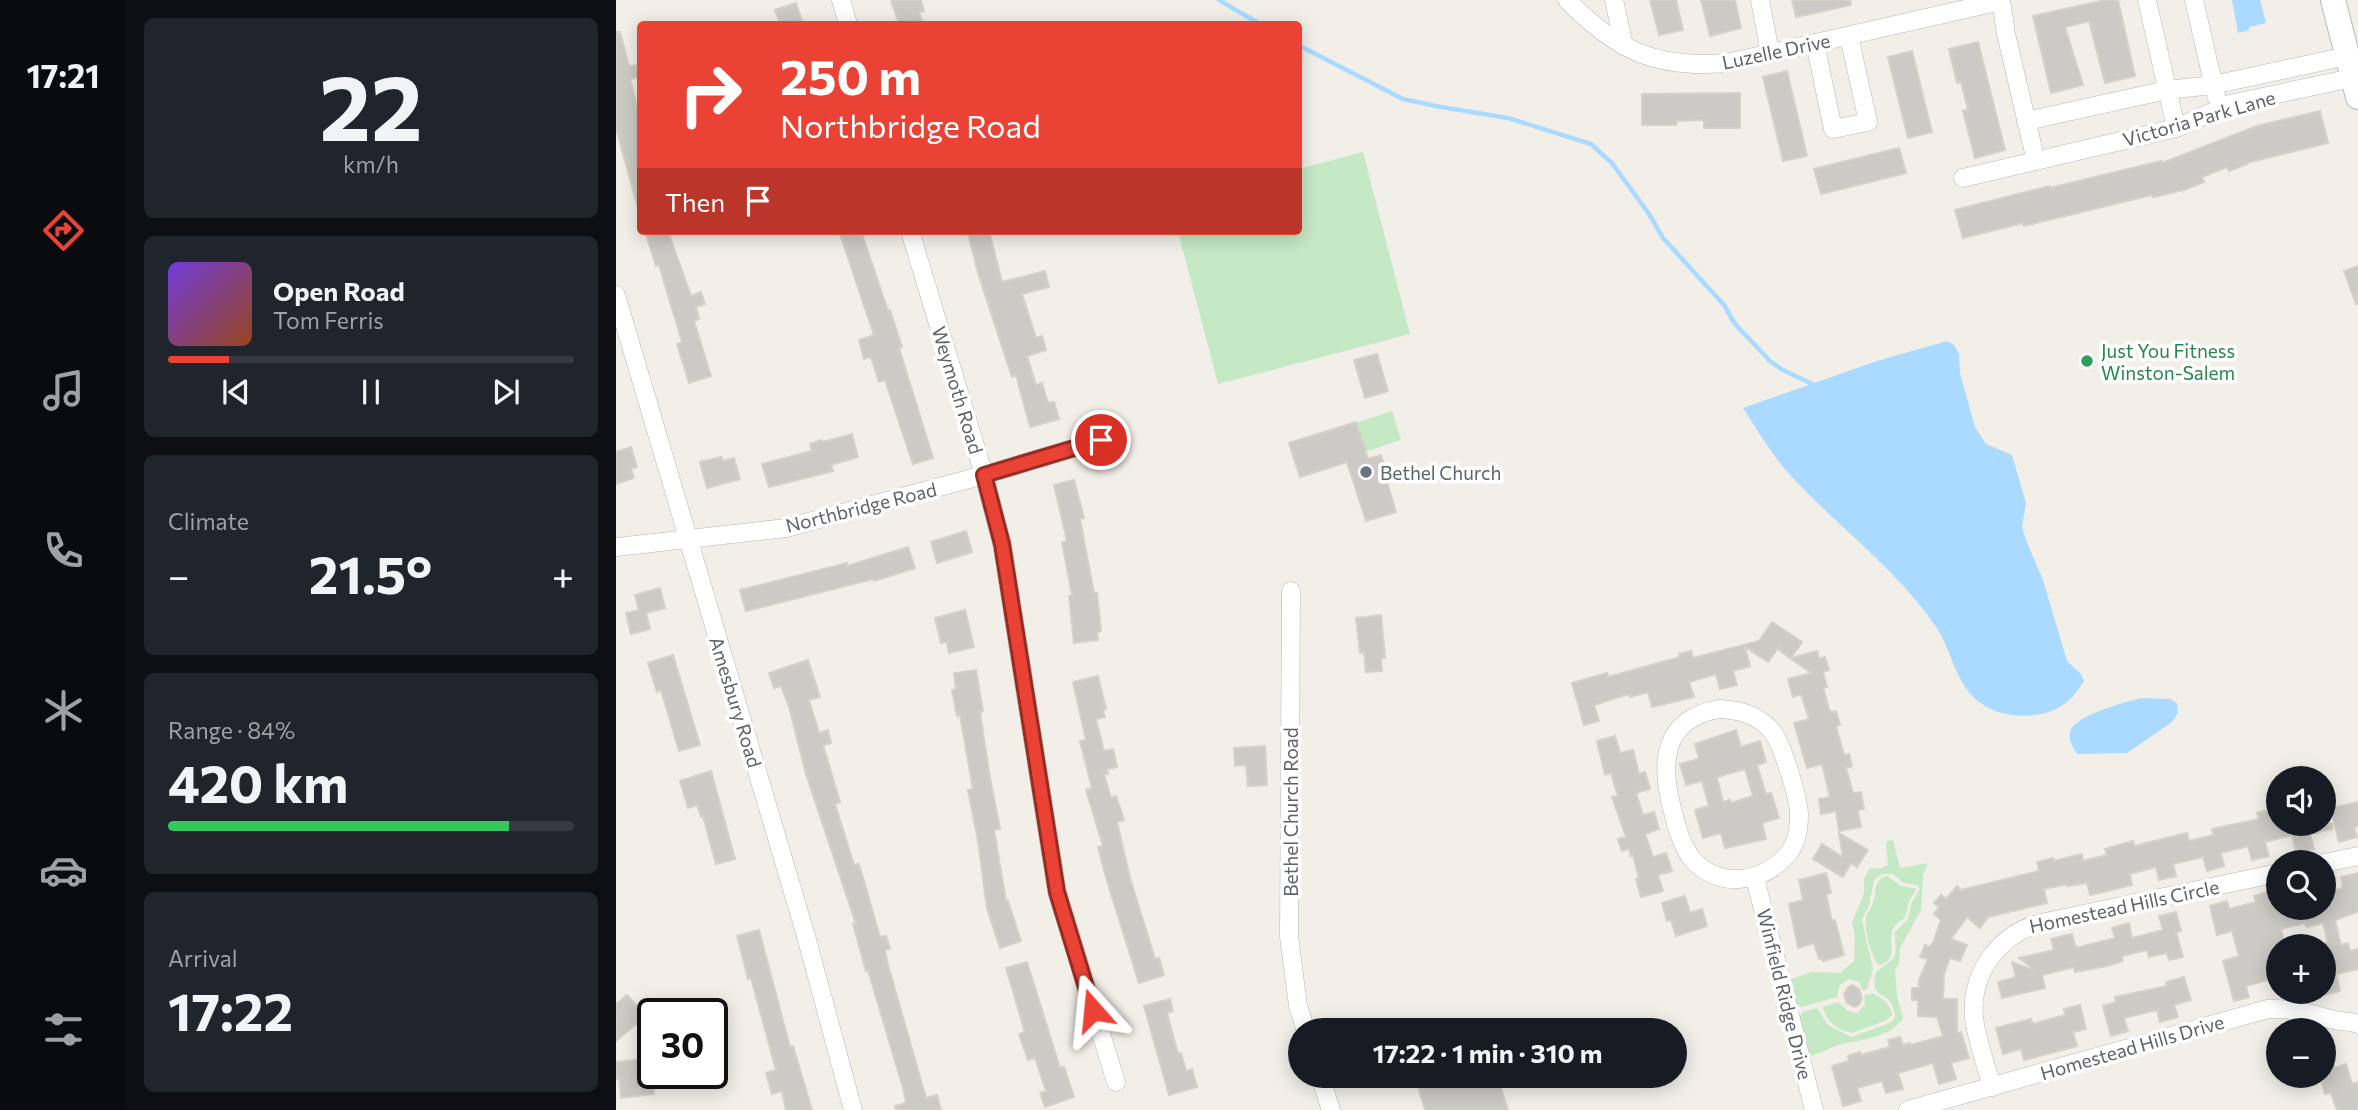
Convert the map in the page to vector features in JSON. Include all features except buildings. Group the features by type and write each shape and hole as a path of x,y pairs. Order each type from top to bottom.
{"street":[{"path":"841,0 847,21"},
{"name":"Luzelle Drive","path":"1567,0 1591,24 1624,46 1658,59 1701,65 1727,63 2001,1"},
{"path":"1614,0 1624,46"},
{"path":"1760,0 1770,53"},
{"path":"2147,0 2176,128"},
{"path":"2194,0 2218,109"},
{"path":"2333,0 2351,52"},
{"path":"2001,1 2006,34 2036,161"},
{"path":"1815,43 1833,129 1868,122 1849,36"},
{"name":"Victoria Park Lane","path":"2026,121 2167,90 2213,85 2351,52"},
{"name":"Victoria Park Lane","path":"1963,178 2176,128 2351,52"},
{"name":"Weymoth Road","path":"911,235 984,475 1002,544 1057,892 1116,1082"},
{"name":"Amesbury Road","path":"616,295 806,936 853,1110"},
{"name":"Northbridge Road","path":"616,547 786,528 984,475 1101,440"},
{"name":"Bethel Church Road","path":"1291,591 1289,936 1302,1018"},
{"path":"1739,710 1752,715 1771,730 1781,748 1799,814 1796,839 1781,862 1755,878 1734,878 1707,871 1691,858 1684,847 1676,822 1665,778 1666,753 1675,734 1693,717 1706,711 1739,710"},
{"path":"2336,861 2358,856"},
{"name":"Homestead Hills Circle","path":"1992,1087 1974,1018 1974,999 1984,965 2009,937 2023,928 2041,923 2266,876"},
{"name":"Winfield Ridge Drive","path":"1755,878 1814,1110"},
{"name":"Homestead Hills Drive","path":"1908,1110 2268,1009 2309,1011 2358,1024"},
{"path":"1324,1088 1331,1110"}],"green space":[{"path":"1363,152 1410,334 1218,384 1179,235 1302,235 1302,168"},
{"path":"1392,411 1401,440 1365,452 1356,423"},
{"path":"1893,840 1900,868 1928,863 1923,875 1921,910 1900,948 1899,964 1895,969 1897,996 1903,1018 1884,1034 1841,1044 1809,1056 1799,1017 1803,1012 1817,1008 1828,1025 1851,1037 1890,1023 1895,1017 1894,1008 1878,992 1874,982 1876,972 1895,956 1895,932 1908,919 1912,902 1920,889 1917,885 1904,883 1893,874 1882,874 1874,880 1869,905 1862,920 1873,969 1867,989 1863,991 1859,982 1849,979 1840,985 1837,997 1801,1007 1796,1005 1789,980 1811,972 1840,973 1854,961 1855,936 1852,922 1864,894 1864,879 1870,868 1880,869 1888,865 1886,845 1887,841"},
{"path":"1887,876 1901,886 1917,889 1909,902 1905,917 1892,932 1890,959 1879,965 1869,943 1866,918 1873,903 1877,883"},
{"path":"1873,994 1890,1008 1892,1015 1887,1020 1852,1033 1833,1024 1824,1012 1823,1007 1838,1002 1848,1011 1858,1013 1865,1004 1864,995"}],"water":[{"path":"2232,0 2260,0 2266,23 2238,33"},
{"path":"1947,341 1954,345 1959,354 1960,373 1975,427 1986,444 2012,455 2026,503 2022,527 2026,540 2043,580 2067,661 2081,674 2084,681 2066,703 2044,713 2022,716 2000,713 1973,697 1960,678 1942,637 1921,606 1886,568 1792,477 1743,408 1877,361"},
{"path":"2142,698 2170,699 2177,703 2178,713 2172,722 2127,753 2077,754 2070,738 2074,726 2102,710"}],"waterway":[{"path":"1219,0 1255,21"},
{"path":"1302,47 1403,99 1508,118 1591,144 1612,163 1663,238 1724,305 1735,324 1770,361 1812,384 1813,388"}],"place":[{"name":"Just You Fitness Winston-Salem","path":"2087,361"},
{"name":"Bethel Church","path":"1366,472"}],"route":[{"path":"1093,1010 1057,892 1002,544 984,475 1101,440"}]}
